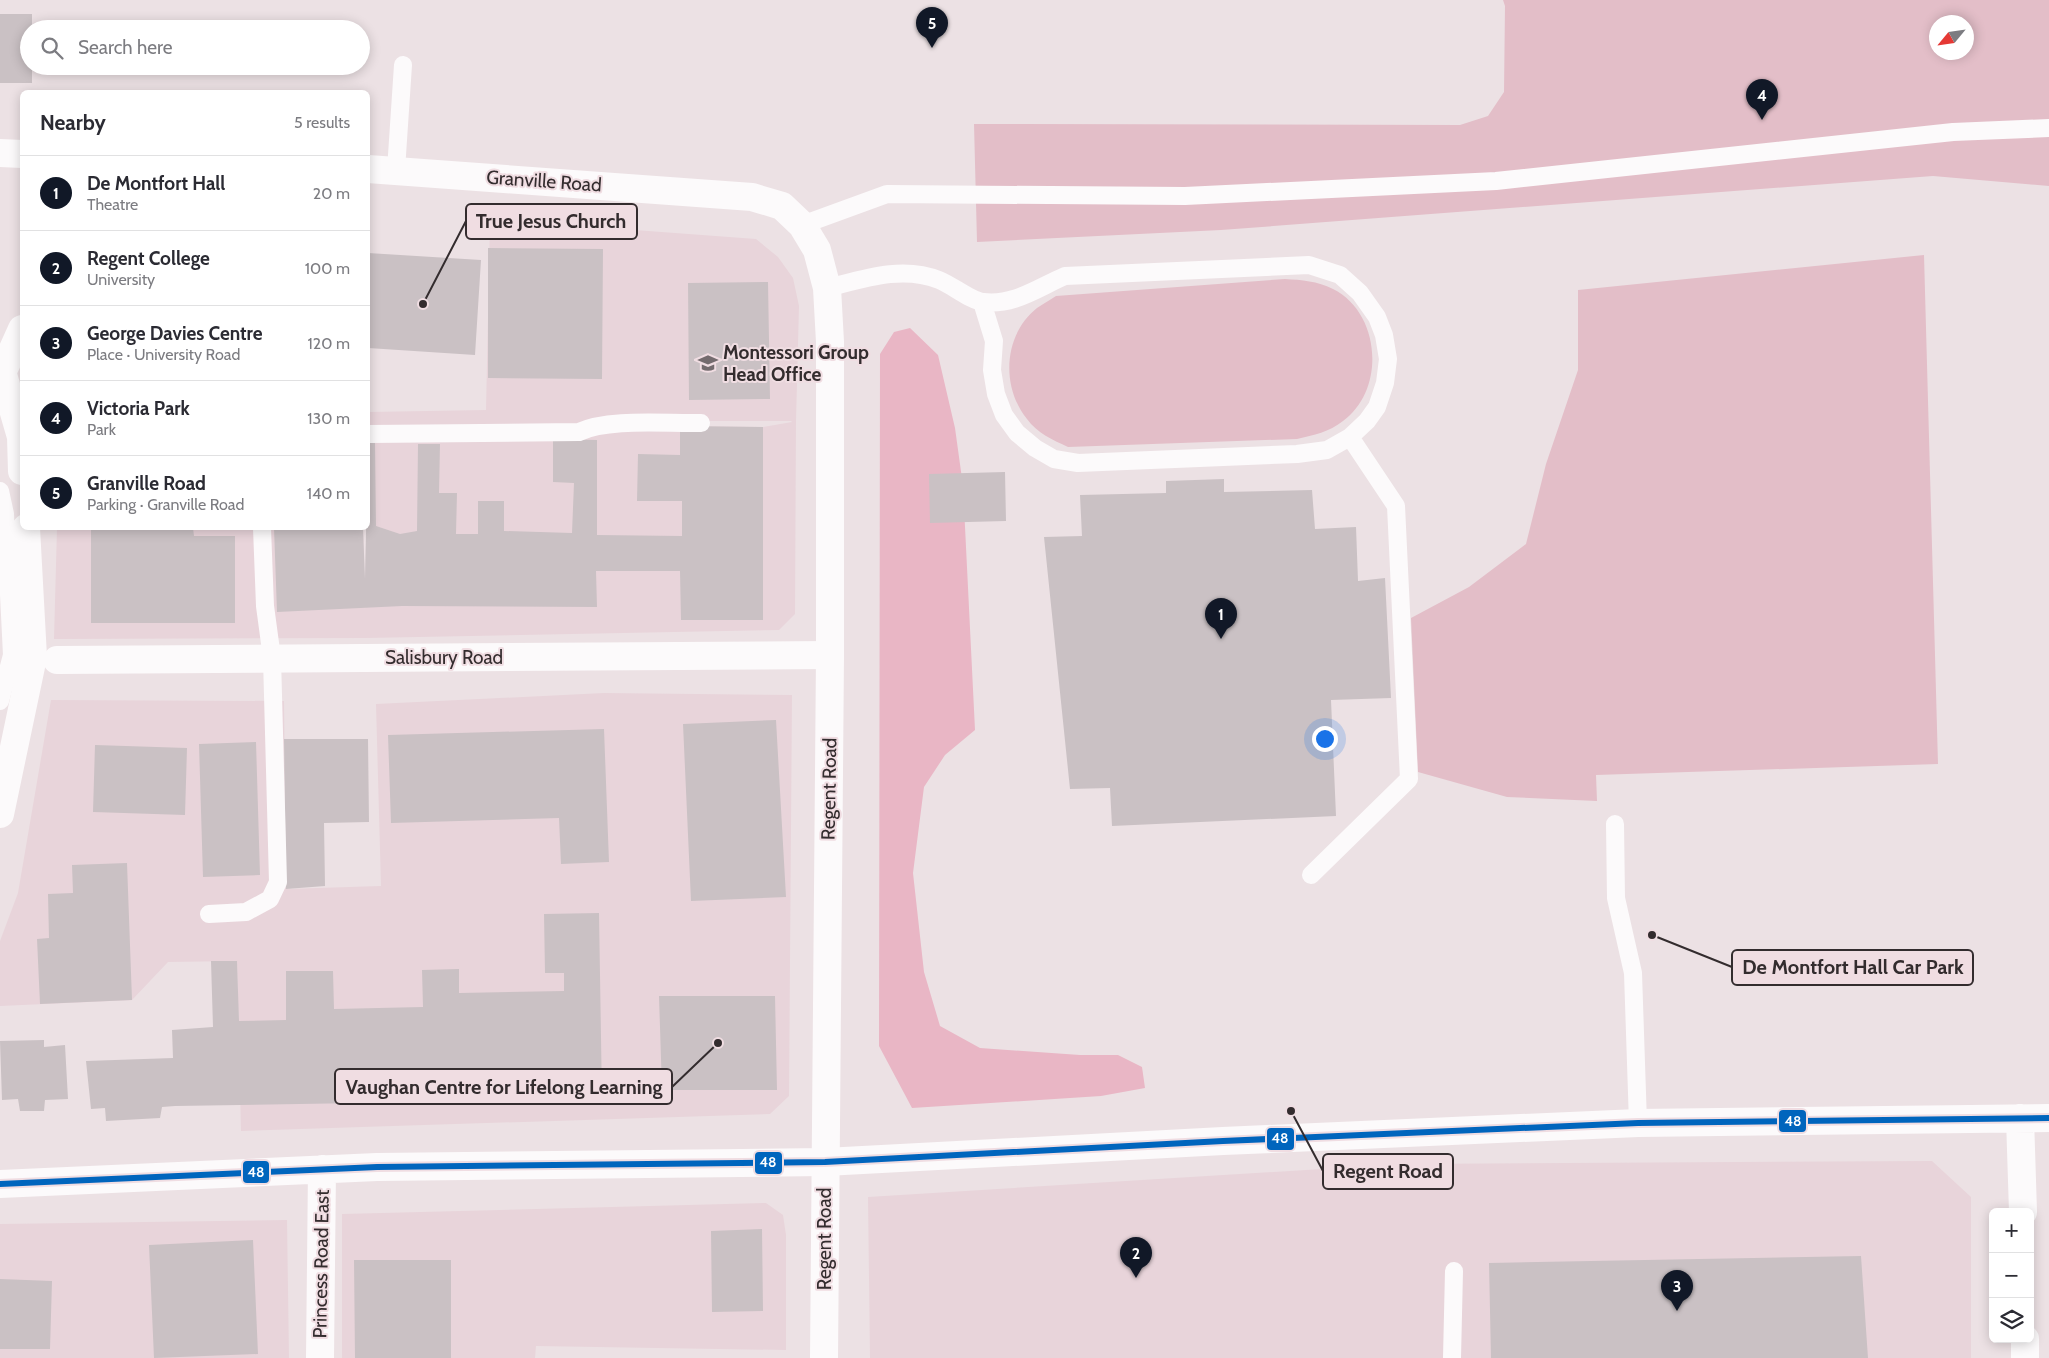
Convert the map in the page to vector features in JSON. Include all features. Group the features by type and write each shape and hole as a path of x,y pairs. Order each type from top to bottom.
{"street":[{"path":"0,153 20,154"},
{"name":"Granville Road","path":"370,169 752,197 782,206 802,225"},
{"name":"Regent Road","path":"802,225 817,250 827,288 830,342 830,655 824,1358"},
{"path":"20,334 2,376 20,437"},
{"path":"0,814 33,657 26,530"},
{"name":"Salisbury Road","path":"57,660 830,655"},
{"path":"2020,1118 2023,1208"},
{"path":"0,1184 322,1170 825,1162 1233,1140 1638,1124 2049,1118"},
{"name":"Princess Road East","path":"320,1358 322,1170"},
{"path":"2025,1343 2025,1358"}],"lane":[{"path":"396,170 403,65"},
{"path":"802,225 886,194 1185,196 1496,181 1953,132 2049,128"},
{"path":"827,288 880,274 909,273 938,279 982,302 1023,298 1044,285 1065,276 1309,265 1340,275 1360,293 1377,316 1384,335 1388,359 1385,383 1377,407 1367,421 1350,437 1327,450 1297,454 1078,463 1054,459 1035,448 1017,433 1004,415 996,394 992,370 994,341 982,302"},
{"path":"370,434 579,432 590,426 606,424 700,423"},
{"path":"1311,875 1409,779 1396,506 1350,437"},
{"path":"0,491 6,523 6,654 0,701"},
{"path":"209,914 246,912 270,900 278,882 272,658 264,606 262,530"},
{"path":"1615,824 1616,898 1633,973 1638,1124"},
{"path":"1452,1358 1454,1271"}],"shaded area":[{"path":"1503,0 2049,0 2049,186 1933,176 1221,230 977,242 974,124 1460,125 1488,116 1504,92 1505,6"},
{"path":"490,224 621,229 756,239 778,257 793,278 799,306 796,421 795,614 779,630 366,638 54,639 57,530 363,530 365,612 366,530 370,530 370,412 486,410","holes":["626,421 792,422 763,427 680,426"]},
{"path":"1924,255 1938,764 1596,775 1597,801 1507,797 1418,772 1411,618 1469,587 1526,544 1546,464 1578,370 1578,290"},
{"path":"1285,279 1303,280 1333,289 1349,300 1361,315 1369,333 1372,352 1371,372 1366,391 1357,407 1343,421 1332,428 1297,439 1068,447 1046,436 1036,428 1027,419 1019,406 1013,392 1009,362 1017,332 1037,308 1056,296"},
{"path":"910,328 938,355 955,428 963,486 975,730 945,755 924,787 913,873 924,972 940,1026 980,1048 1080,1055 1118,1055 1142,1067 1145,1088 1101,1096 912,1108 879,1046 880,354 894,332"},
{"path":"604,693 792,695 789,1096 770,1114 241,1131 237,961 168,962 132,1000 0,1006 0,941 18,893 51,700 284,701 286,889 381,886 376,704"},
{"path":"1932,1161 1971,1197 1971,1358 870,1358 868,1197 1402,1164"},
{"path":"766,1203 783,1215 786,1235 786,1350 536,1346 535,1358 342,1358 342,1214"},
{"path":"287,1220 289,1358 0,1358 0,1224"}],"building":[{"path":"0,14 32,14 32,20 20,20 20,75 32,75 32,83 0,83"},
{"path":"488,248 603,249 602,379 488,378"},
{"path":"370,253 481,260 475,355 370,348"},
{"path":"768,282 770,399 689,400 688,283"},
{"path":"680,426 763,427 763,620 681,620 680,571 596,571 597,607 402,606 277,612 274,530 363,530 365,579 366,530 370,530 370,443 375,443 376,526 400,534 417,531 418,444 440,444 439,493 457,493 456,534 478,534 478,501 504,501 504,531 572,533 574,483 553,482 553,439 597,440 597,535 682,536 682,501 637,501 638,454 680,455"},
{"path":"1005,472 1006,521 930,523 929,474"},
{"path":"1224,479 1224,492 1312,490 1315,529 1356,527 1358,581 1385,578 1391,698 1331,700 1336,816 1112,826 1110,788 1070,789 1044,537 1082,536 1080,495 1166,493 1166,481"},
{"path":"91,530 193,530 194,536 235,536 235,623 91,623"},
{"path":"776,720 786,897 691,901 683,724"},
{"path":"604,729 609,862 561,864 559,818 391,823 388,735"},
{"path":"284,739 368,739 369,822 324,823 325,886 286,889"},
{"path":"256,742 260,875 203,877 199,744"},
{"path":"95,745 187,748 185,815 93,812"},
{"path":"127,863 132,1000 40,1004 37,939 49,938 48,894 73,893 72,865"},
{"path":"599,913 602,1099 175,1106 162,1107 160,1118 106,1121 105,1108 91,1109 86,1061 173,1058 172,1030 213,1027 211,961 237,961 239,1021 286,1020 286,971 333,971 334,1009 423,1007 422,970 459,969 459,993 564,991 564,973 545,973 544,914"},
{"path":"659,996 775,996 777,1090 662,1090"},
{"path":"44,1040 44,1047 65,1045 68,1099 45,1100 44,1111 20,1111 18,1099 2,1100 0,1041"},
{"path":"762,1229 763,1311 712,1312 711,1231"},
{"path":"253,1240 258,1354 154,1358 149,1245"},
{"path":"1861,1256 1868,1358 1491,1358 1489,1263"},
{"path":"354,1260 451,1260 451,1358 355,1358"},
{"path":"0,1279 52,1281 50,1349 0,1349"}],"transit line":[{"name":"48","path":"0,1184 377,1167 825,1162 1223,1141 1638,1123 2049,1118"}],"place":[{"name":"Granville Road","path":"932,48"},
{"name":"Victoria Park","path":"1762,120"},
{"name":"True Jesus Church","path":"423,304"},
{"name":"Montessori Group Head Office","path":"708,363"},
{"name":"De Montfort Hall","path":"1221,639"},
{"name":"De Montfort Hall Car Park","path":"1652,935"},
{"name":"Vaughan Centre for Lifelong Learning","path":"718,1043"},
{"name":"Regent Road","path":"1291,1111"},
{"name":"Regent College","path":"1136,1278"},
{"name":"George Davies Centre","path":"1677,1311"}]}
